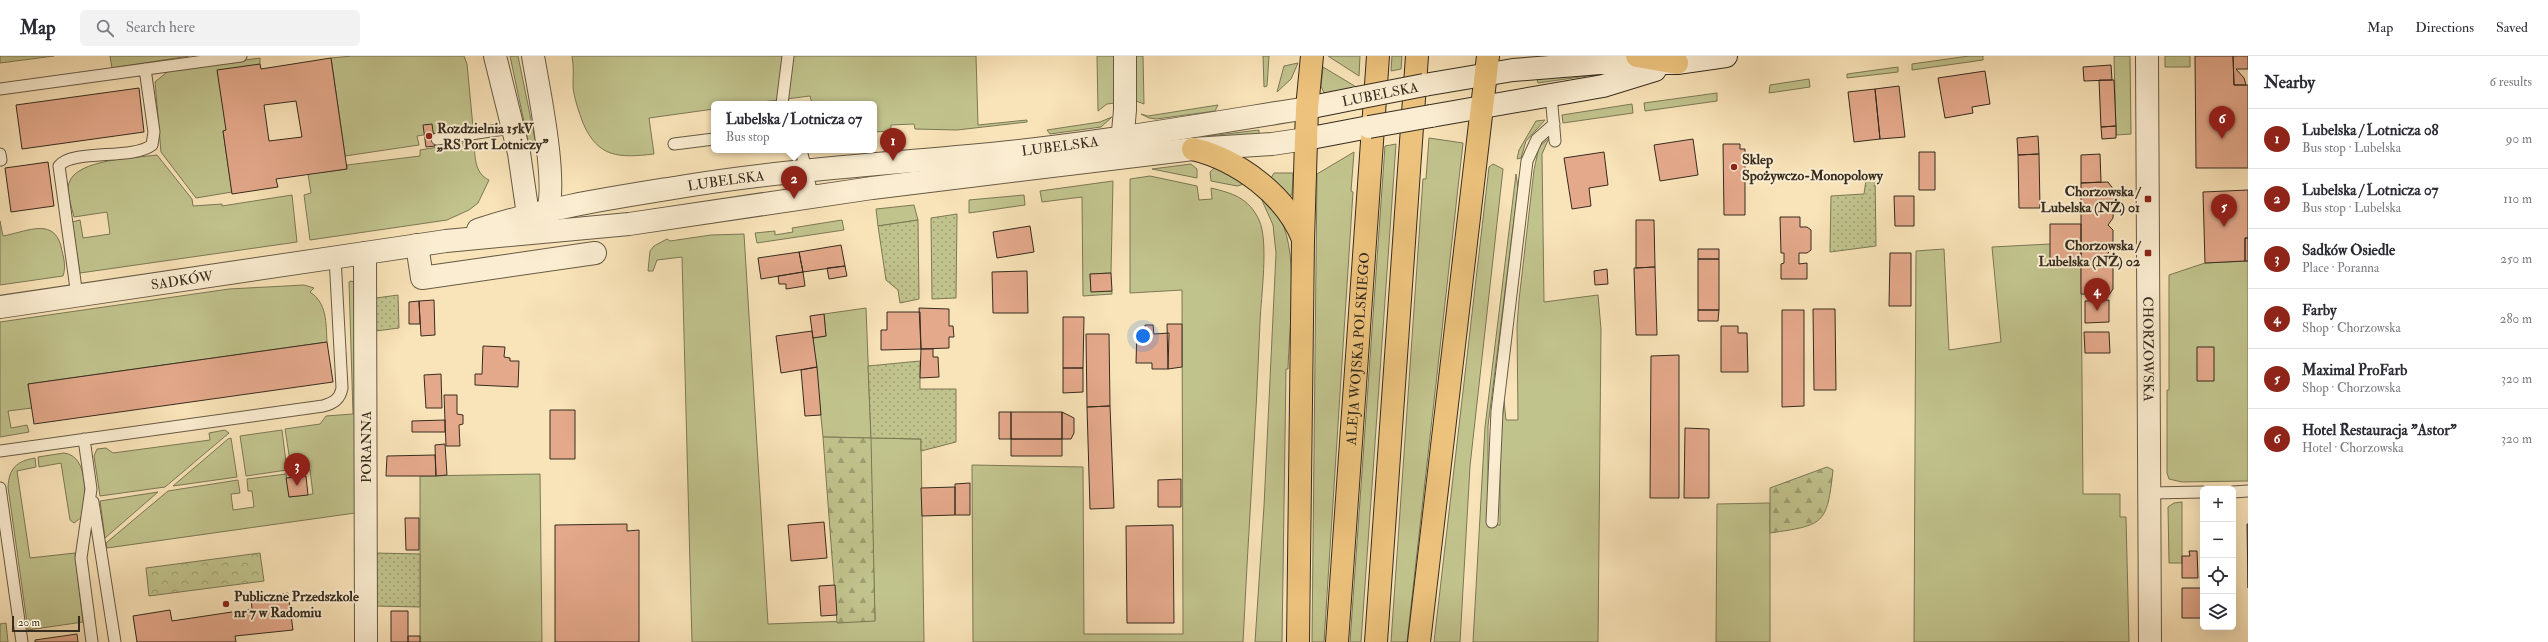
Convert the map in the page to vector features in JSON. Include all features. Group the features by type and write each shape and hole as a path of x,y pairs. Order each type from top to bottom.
{"main road":[{"path":"1298,642 1303,240 1307,108 1312,56"},
{"name":"ALEJA WOJSKA POLSKIEGO","path":"1337,642 1378,56"},
{"path":"1376,642 1417,56"},
{"path":"1637,56 1677,63"},
{"path":"1419,642 1484,106 1487,65"},
{"path":"1193,149 1216,157 1260,183 1290,214 1303,240"}],"street":[{"path":"495,56 512,128 536,211 555,228 578,230"},
{"path":"511,229 536,211 551,193 550,170 533,56"},
{"path":"1122,147 1125,56"},
{"name":"LUBELSKA","path":"365,252 446,241 511,229 578,230 813,197 1122,147 1307,108 1433,84 1487,65 1677,63 1726,56"},
{"name":"CHORZOWSKA","path":"2147,56 2150,642"},
{"name":"LUBELSKA","path":"536,211 803,159 970,156 1122,147 1193,149 1265,145 1603,86 1677,63"},
{"path":"550,170 555,182 566,193 580,197 609,198"},
{"path":"511,229 517,210 536,211"},
{"path":"417,245 422,278 595,253"},
{"name":"SADKÓW","path":"0,307 365,252"},
{"name":"PORANNA","path":"365,252 366,642"}],"lane":[{"path":"0,88 241,56"},
{"path":"782,101 788,56"},
{"path":"77,296 59,166 69,160 140,150 152,145 154,132 145,69"},
{"path":"1551,94 1555,141"},
{"path":"1492,522 1497,411 1527,161 1537,139 1554,124"},
{"path":"437,139 512,128"},
{"path":"674,144 711,139"},
{"path":"803,159 813,197"},
{"path":"0,451 323,406 336,401 340,396 342,388 335,257"},
{"path":"84,439 115,642"},
{"path":"0,488 22,642"},
{"path":"91,489 81,558 92,642"},
{"path":"2150,493 2200,492"},
{"path":"2236,492 2248,492"}],"green space":[{"path":"0,56 54,56 0,63"},
{"path":"110,56 189,56 112,68"},
{"path":"352,56 464,56 467,64 473,127 417,136 419,145 345,156 331,58"},
{"path":"510,56 518,56 537,149 530,150"},
{"path":"572,56 976,56 978,125 1027,120 1027,122 957,130 915,129 914,124 891,125 891,131 877,132 877,101 811,101 810,96 770,101 711,101 711,109 649,118 654,154 630,156 620,155 603,149 589,135 577,105 573,87"},
{"path":"1097,56 1114,56 1115,103 1107,104 1098,111"},
{"path":"1135,56 1143,56 1144,104 1136,101"},
{"path":"1263,56 1269,56 1267,86 1264,87"},
{"path":"1328,56 1360,56 1359,76"},
{"path":"1392,56 1402,56 1401,69 1391,71"},
{"path":"1969,56 1983,56 1983,60 1912,70 1912,64"},
{"path":"2114,56 2130,56 2131,134 2116,135"},
{"path":"2165,56 2190,56 2190,67 2165,67"},
{"path":"260,58 260,64 226,130 223,131 232,192 196,198 161,152 155,82 167,72 175,70"},
{"path":"1298,63 1291,79 1277,92 1284,66"},
{"path":"1323,67 1358,88 1324,93 1321,86"},
{"path":"1898,67 1898,72 1847,78 1847,74"},
{"path":"1601,71 1601,74 1538,83 1536,75"},
{"path":"1809,79 1810,87 1769,93 1770,85"},
{"path":"1717,93 1717,101 1645,111 1644,103"},
{"path":"1632,104 1633,113 1563,123 1562,115"},
{"path":"1218,105 1215,111 1156,119 1149,118 1141,114 1148,116"},
{"path":"1112,117 1101,127 1050,134 1047,130 1100,122"},
{"path":"1545,120 1526,141 1521,158 1517,159 1519,150 1536,121"},
{"path":"1259,130 1259,139 1208,137 1209,136"},
{"path":"1429,138 1463,143 1407,642 1391,642 1423,179 1426,179"},
{"path":"1549,138 1542,154 1544,302 1598,295 1601,329 1598,642 1473,642 1485,427 1516,174 1518,188 1488,426 1488,524 1500,525 1500,445 1504,401 1506,420 1518,420 1517,326 1519,300 1534,170 1539,147"},
{"path":"474,141 476,164 480,173 489,180 478,203 469,210 447,220 310,240 304,195 311,193 308,174 347,169 347,165 420,156 420,150"},
{"path":"1396,144 1361,642 1350,642 1385,146"},
{"path":"1354,152 1351,191 1353,192 1324,642 1312,642 1317,174"},
{"path":"157,155 192,199 193,206 222,204 222,206 292,195 297,242 80,273 72,222 80,220 83,238 110,234 107,212 74,217 68,187 74,175 94,164"},
{"path":"1191,164 1197,169 1197,178 1152,169"},
{"path":"1493,164 1503,169 1470,466 1460,642 1434,642 1489,167"},
{"path":"1215,167 1224,170 1244,184 1237,186 1211,181 1210,172"},
{"path":"1274,173 1293,173 1292,195 1287,196 1271,178"},
{"path":"1875,173 1876,246 1830,252 1831,196 1864,194 1866,180"},
{"path":"1150,176 1197,186 1199,200 1212,199 1211,188 1233,195 1250,206 1259,220 1262,229 1264,241 1264,270 1243,642 973,642 972,465 1083,467 1084,634 1183,634 1182,290 1130,293 1130,179"},
{"path":"1113,181 1111,273 1090,274 1091,291 1112,291 1112,294 1083,296 1082,197 1042,202 1040,191"},
{"path":"1024,195 1025,205 969,213 969,200"},
{"path":"1261,198 1273,208 1284,227 1289,245 1291,265 1291,310 1288,369 1286,369 1282,642 1255,642 1264,506 1276,253 1273,225"},
{"path":"914,205 918,220 878,226 876,209"},
{"path":"957,214 956,298 932,299 931,218"},
{"path":"842,220 844,230 757,243 755,233 775,231 775,235 793,232 792,228"},
{"path":"918,220 919,299 900,303 898,290 886,280 878,226"},
{"path":"0,221 3,236 40,228 54,233 59,240 65,266 63,276 0,285"},
{"path":"744,234 768,624 875,620 870,438 823,437 813,338 826,336 824,314 866,308 871,438 921,439 924,642 692,642 682,257 657,260 653,271 648,271 650,251 654,246 667,239 670,241 711,235"},
{"path":"2050,244 2081,264 2083,494 2120,494 2120,517 2126,517 2129,642 1914,642 1916,251 1944,249 1949,350 2001,342 1992,247"},
{"path":"2248,261 2248,481 2182,482 2169,479 2167,473 2167,390 2169,390 2169,275 2205,263"},
{"path":"349,282 354,282 355,513 107,548 106,543 168,491 238,480 240,493 231,494 233,510 254,507 252,491 248,491 247,479 286,474 289,497 313,494 310,470 292,474 285,429 320,424 326,416 353,414"},
{"path":"304,285 314,288 310,292 316,297 323,308 326,321 327,342 28,384 32,408 8,411 11,428 27,425 29,432 0,437 0,322 229,289"},
{"path":"398,295 399,328 376,331 376,298"},
{"path":"920,361 920,389 956,389 956,442 921,451 921,439 871,438 868,366"},
{"path":"225,430 229,433 165,487 100,496 94,456 97,449 106,448 113,453 210,440 209,433"},
{"path":"282,430 287,470 246,476 240,436"},
{"path":"823,437 871,438 875,621 837,623"},
{"path":"231,438 237,477 173,486 228,439"},
{"path":"64,453 72,456 78,462 84,479 85,489 82,517 74,523 70,520 61,463 39,467 38,457"},
{"path":"35,458 36,467 17,471 30,558 75,553 83,622 28,630 8,487 10,475 15,466 23,461"},
{"path":"1827,467 1833,470 1831,488 1825,512 1820,519 1802,528 1770,533 1770,488"},
{"path":"540,474 542,642 420,642 420,476"},
{"path":"158,492 105,538 100,501"},
{"path":"2182,502 2182,563 2169,563 2168,507 2174,503"},
{"path":"1770,503 1770,642 1716,642 1717,504"},
{"path":"260,553 264,581 149,596 146,568"},
{"path":"375,553 420,554 420,607 375,606"},
{"path":"6,623 8,642 0,642 0,624"}],"building":[{"path":"2195,56 2233,56 2234,85 2248,85 2248,168 2196,168"},
{"path":"2233,56 2248,56 2248,69 2236,69 2244,78 2246,85 2234,85"},
{"path":"331,58 347,169 276,179 278,187 232,194 223,131 226,130 217,70 260,64 261,69","holes":["296,101 302,137 269,141 264,105"]},
{"path":"2111,65 2112,80 2084,81 2083,67"},
{"path":"1985,71 1990,104 1972,107 1973,113 1945,118 1938,78"},
{"path":"2099,80 2114,80 2116,126 2101,127"},
{"path":"1899,86 1905,137 1880,139 1875,89"},
{"path":"139,88 144,132 22,149 16,105"},
{"path":"1875,89 1880,139 1854,142 1848,92"},
{"name":"Rozdzielnia 15kV „RS Port Lotniczy”","path":"432,124 435,146 426,147 423,125"},
{"path":"2116,126 2116,138 2102,139 2101,127"},
{"path":"2038,136 2039,154 2018,155 2017,138"},
{"path":"1693,139 1698,175 1660,181 1654,145"},
{"path":"1723,144 1740,144 1740,149 1745,149 1745,215 1724,215"},
{"path":"1604,152 1608,185 1589,188 1591,206 1572,209 1564,158"},
{"path":"1919,152 1935,152 1935,190 1919,190"},
{"path":"2039,154 2040,208 2019,208 2018,155"},
{"path":"2100,154 2101,182 2081,183 2081,155"},
{"path":"48,162 54,206 11,212 5,168"},
{"path":"2108,182 2114,190 2113,218 2108,225 2113,230 2113,248 2108,253 2108,256 2113,260 2113,289 2109,295 2081,294 2081,183"},
{"path":"2248,190 2248,238 2245,238 2245,261 2205,263 2203,192"},
{"path":"1894,196 1914,196 1914,226 1895,226"},
{"path":"1780,217 1800,217 1800,227 1807,227 1811,230 1811,250 1807,253 1799,253 1799,264 1807,263 1807,279 1781,279 1781,264 1784,263 1784,253 1781,253"},
{"path":"1636,220 1654,220 1655,267 1636,268"},
{"path":"2050,224 2081,224 2081,264 2050,264"},
{"path":"1030,226 1034,252 997,258 993,232"},
{"path":"2245,238 2248,238 2248,261 2245,261"},
{"path":"841,245 845,266 803,272 799,252"},
{"path":"1698,249 1719,249 1719,259 1698,259"},
{"path":"799,252 803,272 761,279 758,258"},
{"path":"1890,253 1911,253 1911,306 1889,306"},
{"path":"1698,259 1719,259 1719,310 1698,310"},
{"path":"845,266 847,276 829,279 827,268"},
{"path":"1655,267 1657,335 1636,335 1634,268"},
{"path":"1607,269 1608,284 1595,285 1594,271"},
{"path":"1027,271 1028,313 993,313 992,272"},
{"path":"803,272 805,286 786,289 786,284 779,284 778,276"},
{"path":"1111,273 1112,291 1091,292 1090,274"},
{"path":"434,300 435,335 421,336 419,301"},
{"path":"2109,300 2109,322 2085,323 2085,301"},
{"path":"419,301 420,324 409,324 409,302"},
{"path":"919,308 949,309 949,326 953,326 954,337 949,337 949,348 921,349"},
{"path":"1813,309 1835,309 1836,390 1814,390"},
{"path":"1698,310 1719,310 1718,321 1698,321"},
{"path":"1782,310 1804,310 1804,406 1782,407"},
{"path":"887,312 920,312 921,349 881,350 881,330 887,330"},
{"path":"824,314 826,336 813,338 810,316"},
{"path":"1063,317 1084,317 1083,368 1063,368"},
{"path":"1167,324 1182,324 1182,367 1168,369"},
{"path":"1145,325 1153,325 1154,334 1169,333 1168,369 1152,369 1152,363 1136,363 1137,330 1145,330"},
{"path":"1721,326 1738,326 1738,333 1747,333 1748,372 1721,372"},
{"path":"812,331 817,367 781,373 776,336"},
{"path":"2084,332 2109,332 2110,353 2085,353"},
{"path":"1086,334 1109,334 1110,406 1087,407"},
{"path":"327,342 333,382 34,424 28,384"},
{"path":"483,346 505,347 504,357 510,358 510,361 519,361 518,387 475,385 475,374 482,374"},
{"path":"2197,347 2214,347 2214,381 2197,381"},
{"path":"921,349 933,349 933,357 938,357 939,377 920,378"},
{"path":"1679,355 1679,498 1650,498 1651,356"},
{"path":"817,367 821,415 805,416 801,370"},
{"path":"1063,368 1083,368 1083,392 1063,393"},
{"path":"441,374 442,408 426,408 424,375"},
{"path":"444,395 457,395 457,414 463,415 463,424 459,425 460,446 446,446"},
{"path":"1110,406 1114,508 1090,509 1087,407"},
{"path":"550,410 575,410 575,459 550,459"},
{"path":"999,412 1011,412 1011,439 999,439"},
{"path":"1011,412 1062,412 1062,439 1011,439"},
{"path":"1062,412 1074,418 1074,433 1071,439 1062,439"},
{"path":"445,420 445,432 412,432 412,421"},
{"path":"1685,428 1709,429 1709,498 1684,498"},
{"path":"1011,439 1062,439 1062,456 1011,456"},
{"path":"445,444 447,475 436,476 435,445"},
{"path":"435,455 436,476 386,476 387,456"},
{"path":"306,476 308,495 289,497 286,478"},
{"path":"1181,479 1181,507 1158,507 1158,480"},
{"path":"970,483 970,515 955,515 955,484"},
{"path":"955,487 955,515 922,516 921,488"},
{"path":"405,518 419,518 419,550 406,550"},
{"path":"824,522 827,558 791,561 788,525"},
{"path":"627,524 627,531 639,530 639,642 555,642 555,525"},
{"path":"2247,524 2248,524 2248,588"},
{"path":"1173,525 1174,623 1127,623 1126,526"},
{"path":"2189,551 2197,551 2198,578 2182,578 2182,556 2190,556"},
{"path":"835,585 837,615 821,616 819,586"},
{"path":"2182,588 2200,588 2200,618 2182,618"},
{"path":"288,593 293,630 235,636 236,642 137,642 133,616 170,610 172,621 252,609 251,599"},
{"path":"391,611 408,611 408,642 391,642"},
{"path":"77,634 78,642 35,642 35,640"},
{"path":"408,636 420,636 420,642 408,642"}],"place":[{"name":"Rozdzielnia 15kV „RS Port Lotniczy”","path":"429,136"},
{"name":"Hotel Restauracja \"Astor\"","path":"2222,139"},
{"name":"Lubelska / Lotnicza 08","path":"893,161"},
{"name":"Sklep Spożywczo-Monopolowy","path":"1734,167"},
{"name":"Lubelska / Lotnicza 07","path":"794,199"},
{"name":"Chorzowska / Lubelska (NŻ) 01","path":"2148,199"},
{"name":"Maximal ProFarb","path":"2224,227"},
{"name":"Chorzowska / Lubelska (NŻ) 02","path":"2148,253"},
{"name":"Farby","path":"2097,311"},
{"name":"Sadków Osiedle","path":"297,486"},
{"name":"Publiczne Przedszkole nr 7 w Radomiu","path":"226,604"}]}
